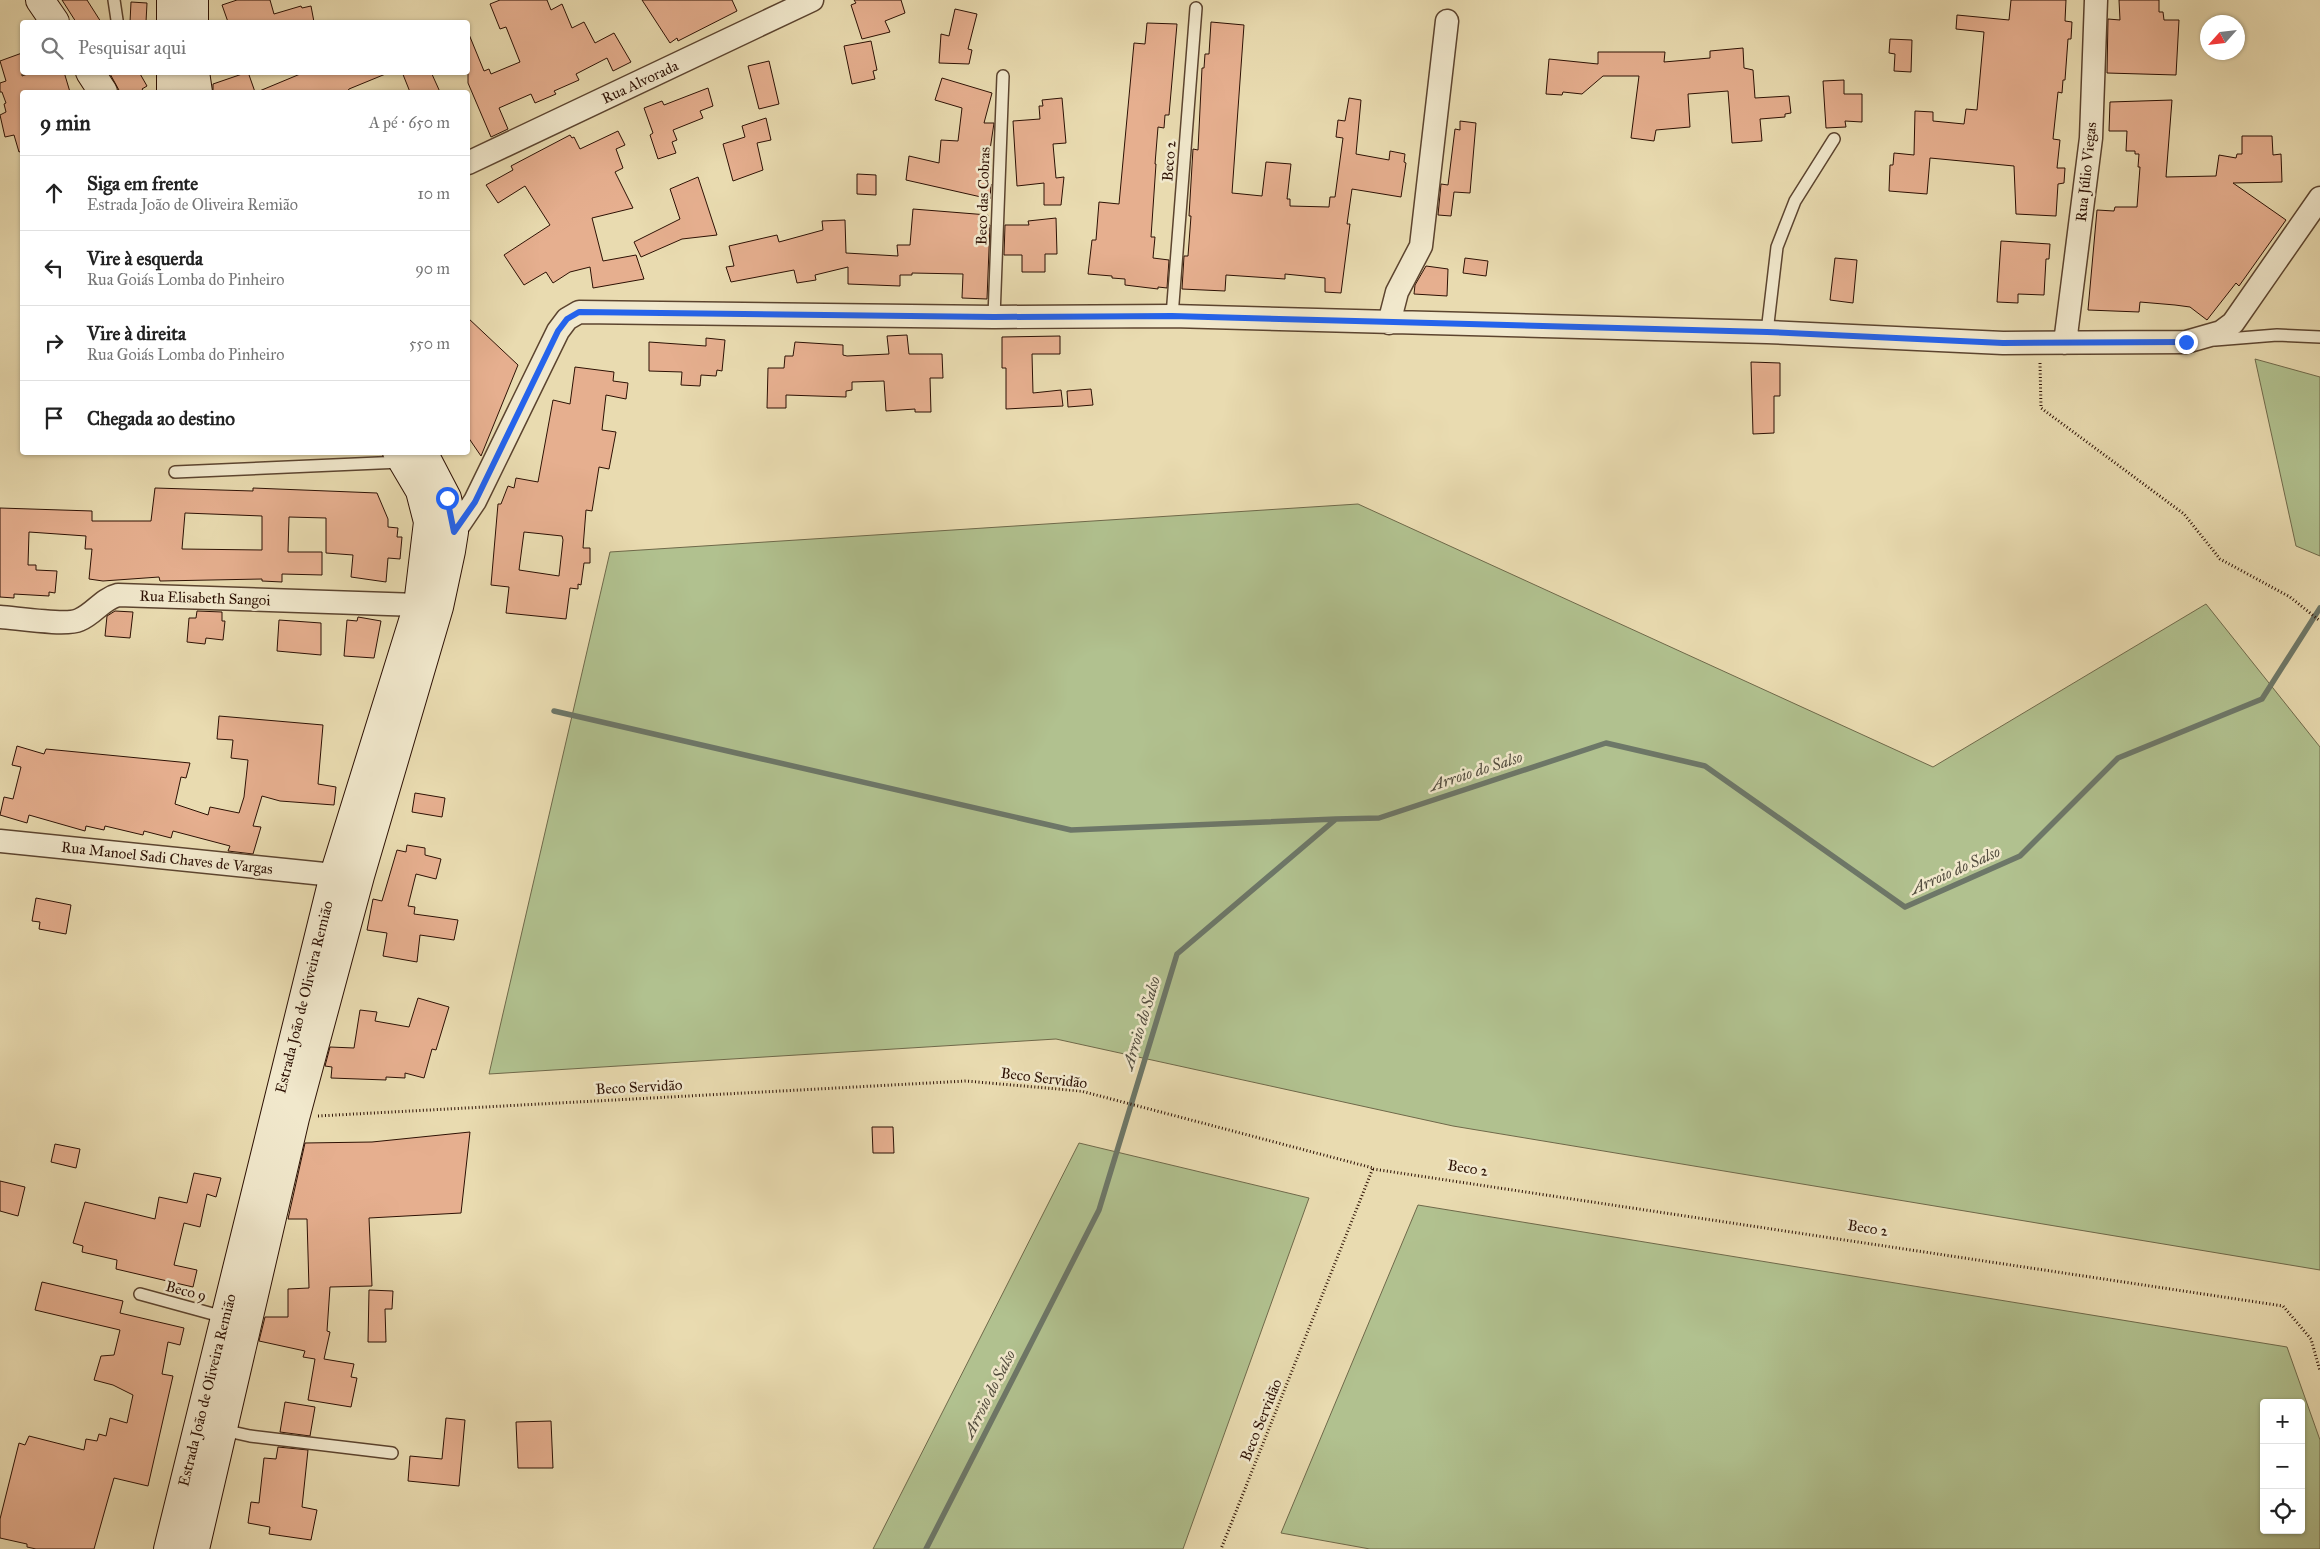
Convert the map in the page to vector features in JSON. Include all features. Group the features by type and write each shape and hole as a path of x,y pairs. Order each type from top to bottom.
{"main road":[{"path":"40,0 55,20"},
{"path":"171,0 171,20"},
{"path":"194,0 194,20"},
{"path":"92,75 102,90"},
{"path":"171,75 171,90"},
{"path":"195,75 198,90"},
{"name":"Estrada João de Oliveira Remião","path":"194,1549 295,1118 360,876 438,607 454,532 447,498 407,456"},
{"name":"Estrada João de Oliveira Remião","path":"168,1549 334,875 418,605 428,522 420,491 407,456"}],"street":[{"name":"Rua Alvorada","path":"470,162 812,0"},
{"name":"Rua Júlio Viegas","path":"2065,343 2091,138 2096,0"},
{"path":"1388,323 1397,292 1420,246 1447,21"},
{"path":"454,532 475,502 558,331 567,319 579,312 994,317 1172,316 1767,332 2003,343 2198,340 2221,332 2233,323 2320,198"},
{"name":"Rua Elisabeth Sangoi","path":"0,617 71,622 83,618 108,597 118,595 418,605"},
{"name":"Rua Manoel Sadi Chaves de Vargas","path":"0,841 334,875"}],"lane":[{"path":"114,0 117,20"},
{"name":"Beco 2","path":"1172,316 1196,8"},
{"name":"Beco das Cobras","path":"994,317 1003,76"},
{"path":"1767,332 1776,247 1795,201 1834,139"},
{"path":"2198,340 2227,341 2277,336 2320,337"},
{"path":"176,472 407,456"},
{"name":"Beco 9","path":"140,1294 224,1317"},
{"path":"222,1430 250,1436 392,1453"}],"path":[{"path":"2039,343 2041,408 2184,514 2220,559 2290,597 2320,621"},
{"name":"Beco Servidão","path":"295,1118 966,1081 1081,1091 1373,1168 1221,1549"},
{"name":"Beco 2","path":"1373,1168 2283,1306 2311,1339 2320,1371"}],"green space":[{"path":"2255,359 2320,377 2320,556 2296,546"},
{"path":"1358,504 1933,767 2206,604 2320,747 2320,1270 1453,1126 1056,1039 489,1074 610,552"},
{"path":"1079,1143 1309,1198 1183,1549 873,1549"},
{"path":"1418,1205 2287,1347 2320,1440 2320,1549 1370,1549 1281,1533"}],"building":[{"path":"62,0 87,0 100,20 75,20"},
{"path":"237,0 270,0 274,14 301,6 302,8 311,6 314,20 227,20 222,5"},
{"path":"500,0 547,0 551,10 562,4 572,28 584,22 595,43 614,33 631,62 613,71 607,58 576,74 579,80 554,91 556,94 535,103 531,94 499,108 508,129 491,137 468,83 468,75 470,75 470,37 484,71 489,69 491,74 520,62 506,27 500,29 490,4"},
{"path":"642,0 732,0 737,11 678,41 677,38 670,43"},
{"path":"854,0 901,0 905,13 885,21 890,32 862,39 851,5 856,3"},
{"path":"2011,0 2066,0 2065,21 2072,22 2071,39 2068,39 2065,80 2063,80 2062,93 2058,92 2053,139 2060,140 2057,168 2065,168 2064,183 2058,184 2056,216 2016,214 2014,166 1930,158 1927,194 1889,191 1890,165 1893,165 1894,153 1914,155 1915,111 1933,112 1933,121 1964,124 1966,109 1977,110 1984,32 1956,29 1957,15 2009,20"},
{"path":"2119,0 2159,0 2159,12 2163,12 2164,20 2179,20 2176,75 2107,73 2108,19 2120,20"},
{"path":"131,2 147,3 146,20 130,20"},
{"path":"955,9 977,14 968,49 972,50 969,64 939,63 941,34 949,36"},
{"path":"1211,22 1244,25 1232,193 1262,196 1266,162 1291,164 1287,199 1290,199 1290,206 1329,207 1330,197 1335,197 1343,138 1336,137 1338,120 1345,121 1349,98 1361,100 1356,154 1389,160 1390,151 1405,154 1404,162 1406,163 1401,197 1352,189 1347,224 1350,224 1341,293 1325,292 1325,278 1285,274 1285,279 1226,275 1225,291 1182,289 1184,256 1188,256 1193,149 1198,150 1202,68 1204,68 1205,54 1209,54"},
{"path":"1147,23 1177,24 1169,115 1165,115 1164,128 1158,127 1155,164 1151,237 1155,237 1153,258 1169,260 1167,288 1158,287 1158,289 1125,285 1125,279 1112,278 1112,276 1088,274 1092,240 1096,240 1099,202 1119,204 1134,43 1145,44"},
{"path":"1890,39 1912,40 1911,72 1894,71 1895,54 1889,53"},
{"path":"871,41 877,70 873,71 875,79 852,84 844,46"},
{"path":"1743,48 1744,68 1753,70 1755,98 1789,96 1791,113 1785,114 1785,117 1760,119 1762,141 1732,143 1728,91 1688,94 1690,127 1656,130 1654,141 1631,138 1639,76 1603,76 1582,94 1563,92 1562,95 1546,94 1549,59 1598,64 1598,52 1665,52 1664,62 1710,58 1710,51"},
{"path":"20,54 20,75 65,75 69,90 20,90 19,152 14,135 5,137 0,115 6,112 4,104 6,103 2,92 0,92 0,83 6,81 0,61"},
{"path":"769,61 779,104 759,109 748,66"},
{"path":"111,75 141,75 147,86 143,90 119,90"},
{"path":"239,75 249,75 254,90 213,90 213,84"},
{"path":"298,75 383,75 348,90 262,90"},
{"path":"403,75 432,75 439,90 409,90"},
{"path":"942,78 992,93 984,123 994,123 985,183 991,184 990,199 906,180 909,156 939,163 941,140 958,141 962,108 935,100"},
{"path":"1844,80 1844,94 1862,94 1862,122 1845,121 1846,127 1826,128 1823,81"},
{"path":"708,88 713,106 700,111 703,118 673,130 677,140 672,142 676,153 658,159 650,135 653,133 644,108 662,101 664,105"},
{"path":"1062,98 1066,143 1053,144 1056,178 1064,177 1061,205 1044,205 1044,183 1017,186 1013,121 1040,119 1039,106 1043,106 1042,100"},
{"path":"2172,100 2166,177 2216,176 2219,155 2236,158 2237,154 2242,154 2242,136 2272,136 2273,155 2281,154 2282,182 2233,183 2286,220 2239,286 2236,283 2207,320 2190,307 2140,302 2139,312 2088,310 2097,210 2114,211 2115,207 2137,207 2139,154 2135,154 2135,151 2126,151 2127,131 2109,131 2110,102"},
{"path":"766,118 771,140 757,143 763,170 733,181 723,144 745,137 742,126"},
{"path":"1460,121 1476,123 1470,193 1454,192 1451,216 1438,215 1441,184 1448,185 1455,129 1460,130"},
{"path":"618,131 625,145 616,149 623,168 615,172 633,208 592,218 603,261 636,255 644,279 593,288 590,267 570,272 553,283 546,272 524,285 504,255 550,225 525,186 498,203 486,185 513,170 511,166 570,135 572,138 574,137 580,149"},
{"path":"857,174 876,175 876,195 857,194"},
{"path":"698,177 717,235 682,239 641,257 634,242 680,219 670,189"},
{"path":"913,209 988,215 986,225 990,225 987,299 962,298 963,274 912,273 912,275 900,275 900,286 848,284 848,267 815,275 816,280 797,283 794,270 731,282 726,267 734,266 729,246 777,235 779,242 823,230 822,221 845,220 846,253 898,256 897,245 910,245"},
{"path":"1056,218 1057,254 1045,254 1045,272 1022,272 1022,255 1004,255 1005,225 1029,225 1028,221"},
{"path":"2001,241 2050,244 2049,259 2046,259 2044,295 2018,294 2018,303 1997,302"},
{"path":"1465,258 1488,261 1486,276 1463,273"},
{"path":"1835,258 1857,260 1853,303 1830,300"},
{"path":"1426,266 1448,269 1447,296 1414,294 1415,285"},
{"path":"470,320 518,365 481,456 470,440"},
{"path":"907,335 909,354 942,354 943,378 930,378 931,412 915,412 915,409 886,411 884,381 852,382 852,390 846,391 846,397 786,395 786,408 767,408 768,368 784,368 785,356 793,356 795,342 843,345 843,355 847,356 889,354 887,336"},
{"path":"1060,336 1060,354 1032,354 1033,393 1061,390 1063,406 1006,409 1006,368 1002,368 1002,337"},
{"path":"706,338 725,340 722,371 717,370 716,376 701,375 700,386 681,385 682,372 649,371 649,342 706,346"},
{"path":"1751,362 1780,363 1780,396 1774,396 1774,433 1753,434"},
{"path":"575,367 614,372 613,381 628,383 626,399 606,395 602,430 616,432 609,469 599,467 592,511 586,510 583,548 590,548 590,563 584,563 581,585 578,584 578,589 570,588 566,619 506,613 509,587 491,585 498,504 501,504 508,486 514,488 516,478 538,482 553,400 570,404","holes":["524,532 562,536 559,576 519,570"]},
{"path":"1091,389 1093,405 1068,407 1067,391"},
{"path":"155,488 253,491 253,488 377,493 388,519 388,527 398,528 397,537 402,537 400,559 388,558 386,582 351,577 353,555 326,553 326,518 289,517 288,552 322,552 322,575 282,574 282,582 262,581 262,579 160,581 159,577 103,581 89,579 92,549 85,549 86,536 29,532 28,565 36,565 36,570 57,571 55,593 49,592 49,596 14,594 14,598 0,597 0,508 92,511 92,521 151,521","holes":["185,513 262,516 262,550 182,549"]},
{"path":"115,611 133,612 130,638 105,636 107,616"},
{"path":"197,611 222,612 222,621 225,621 223,640 206,638 205,644 187,642 189,618 196,618"},
{"path":"358,617 381,621 374,658 344,656 347,620 357,621"},
{"path":"279,620 321,623 321,655 277,651"},
{"path":"219,716 323,725 318,784 336,787 334,805 280,801 262,796 253,826 261,827 253,854 228,851 230,846 173,831 171,838 144,831 143,835 105,826 104,830 86,826 85,831 29,815 27,823 0,815 4,797 13,799 21,767 12,765 17,746 44,754 46,749 190,763 186,778 181,777 175,804 208,815 210,807 239,813 244,797 248,760 231,758 233,740 217,739"},
{"path":"415,793 445,798 442,817 412,812"},
{"path":"407,845 425,848 425,855 441,859 436,879 416,874 408,906 415,907 414,914 458,920 454,940 420,935 417,962 383,956 387,933 367,930 373,899 382,901 397,850 406,852"},
{"path":"36,898 71,905 66,934 39,929 40,922 32,921"},
{"path":"418,998 449,1007 436,1050 432,1049 424,1078 405,1073 405,1078 386,1077 386,1080 331,1078 332,1067 325,1066 330,1047 354,1048 360,1010 377,1012 375,1021 409,1027"},
{"path":"872,1127 893,1127 894,1153 873,1153"},
{"path":"470,1132 461,1213 369,1218 372,1286 330,1287 327,1331 330,1332 324,1359 354,1364 351,1377 357,1378 351,1407 308,1400 315,1359 303,1357 305,1351 259,1341 265,1317 288,1317 288,1289 309,1288 307,1219 288,1219 305,1143 372,1142"},
{"path":"55,1144 80,1149 76,1168 51,1162"},
{"path":"194,1173 221,1178 216,1197 207,1194 200,1227 184,1223 174,1265 197,1270 193,1287 116,1269 117,1260 82,1252 83,1246 73,1243 85,1202 155,1219 159,1197 187,1203"},
{"path":"0,1181 25,1187 18,1216 0,1211"},
{"path":"42,1282 123,1301 120,1313 184,1328 180,1345 168,1342 162,1374 173,1376 148,1486 114,1478 94,1549 36,1549 27,1547 27,1544 0,1538 0,1519 19,1443 25,1445 29,1436 84,1450 86,1439 97,1441 99,1434 106,1436 110,1418 127,1423 133,1395 113,1385 94,1380 101,1356 114,1355 120,1330 35,1310"},
{"path":"369,1290 393,1291 392,1309 385,1309 386,1342 368,1342"},
{"path":"285,1402 315,1407 310,1436 280,1432"},
{"path":"446,1418 465,1420 459,1486 408,1481 410,1456 442,1459"},
{"path":"551,1421 553,1468 518,1468 516,1422"},
{"path":"278,1447 308,1450 302,1507 317,1510 311,1540 269,1534 270,1527 248,1523 251,1502 259,1503 264,1458 276,1459"}],"waterway":[{"name":"Arroio do Salso","path":"926,1549 1099,1210 1177,954 1336,819 1379,818 1606,743 1705,766 1905,907 2020,856 2118,758 2262,699 2320,608"},
{"path":"554,711 1071,830 1336,819"}],"route":[{"path":"447,498 454,532 475,502 558,331 567,319 579,312 994,317 1172,316 1767,332 2003,343 2186,342"}]}
